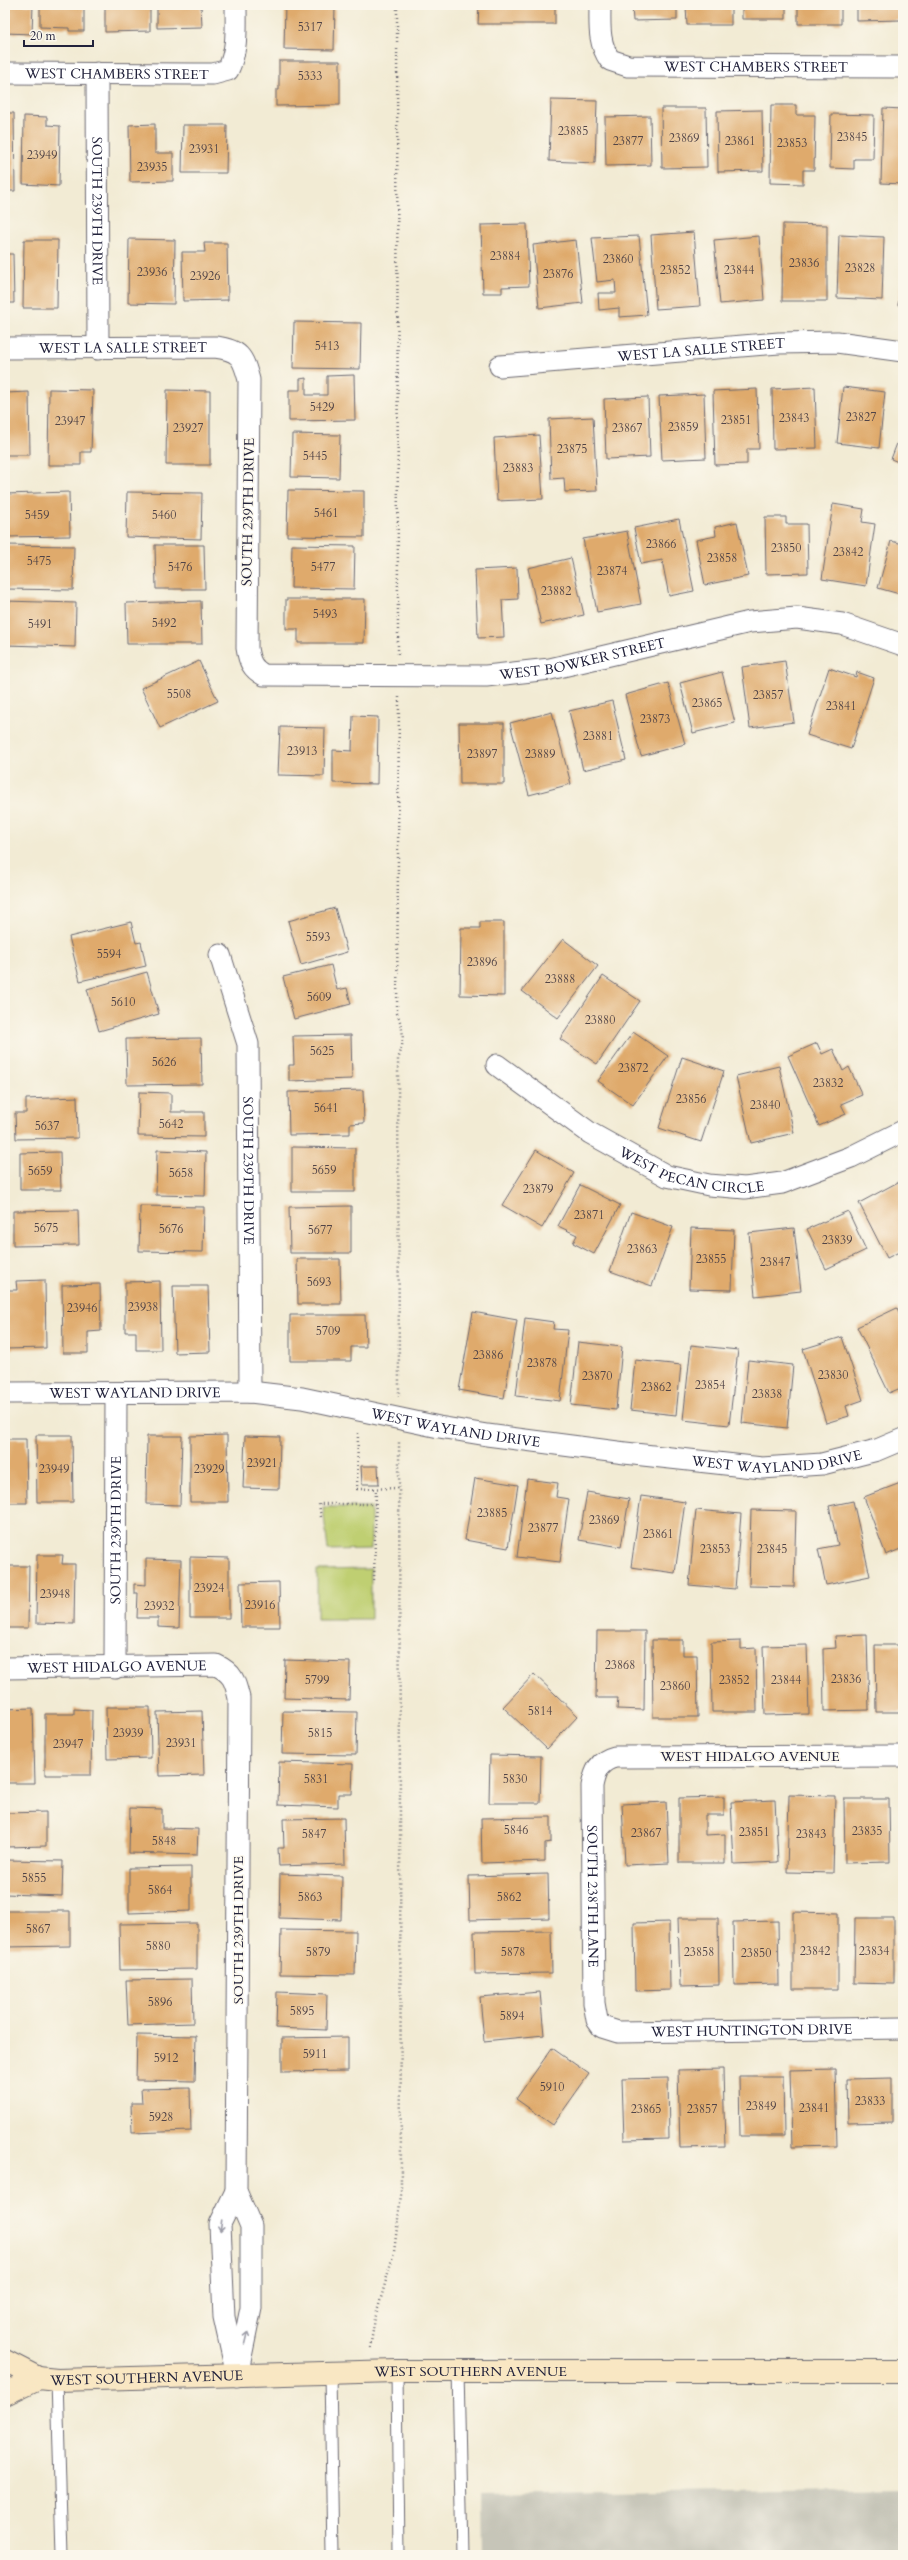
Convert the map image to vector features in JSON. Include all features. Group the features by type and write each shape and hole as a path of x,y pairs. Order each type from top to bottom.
{"main road":[{"name":"WEST SOUTHERN AVENUE","path":"5,2361 48,2379"},
{"name":"WEST SOUTHERN AVENUE","path":"5,2394 48,2379 237,2376 397,2371 903,2371"}],"street":[{"name":"WEST CHAMBERS STREET","path":"5,73 213,74 228,70 234,58 236,47 236,5"},
{"name":"WEST CHAMBERS STREET","path":"600,5 600,38 610,60 628,66 903,67"},
{"name":"SOUTH 239TH DRIVE","path":"97,73 98,349"},
{"name":"WEST LA SALLE STREET","path":"500,366 779,343 837,342 903,350"},
{"name":"WEST LA SALLE STREET","path":"5,348 98,349 215,347 229,349 238,354"},
{"name":"SOUTH 239TH DRIVE","path":"238,354 250,380 247,648 249,661 256,671"},
{"name":"WEST BOWKER STREET","path":"256,671 264,676 276,677 486,676 550,668 750,622 797,618 842,624 903,645"},
{"name":"SOUTH 239TH DRIVE","path":"220,955 248,1044 250,1392"},
{"name":"WEST PECAN CIRCLE","path":"496,1065 590,1134 667,1176 709,1185 746,1188 782,1183 851,1157 903,1132"},
{"name":"WEST WAYLAND DRIVE","path":"5,1393 250,1392 302,1398 438,1427 625,1453 762,1468 822,1464 877,1450 903,1439"},
{"name":"SOUTH 239TH DRIVE","path":"115,1668 116,1393"},
{"name":"WEST HIDALGO AVENUE","path":"5,1668 115,1668 201,1664 216,1665 228,1671"},
{"name":"SOUTH 239TH DRIVE","path":"228,1671 236,1684 239,1698 236,2191 251,2226 251,2317 237,2376"},
{"name":"WEST HIDALGO AVENUE","path":"599,1766 605,1760 615,1757 903,1756"},
{"name":"SOUTH 238TH LANE","path":"599,1766 592,1786 594,1995 595,2013 602,2027"},
{"name":"WEST HUNTINGTON DRIVE","path":"602,2027 618,2032 903,2028"},
{"name":"SOUTH 239TH DRIVE","path":"236,2191 220,2224 224,2317 237,2376"}],"lane":[{"path":"397,2371 399,2555"},
{"path":"458,2371 462,2555"},
{"path":"330,2373 333,2555"},
{"path":"48,2379 62,2555"}],"path":[{"path":"365,2372 375,2320 394,2252 400,2196 399,1488 408,1420 398,1059 404,1045 402,1026 397,1013 408,676 397,5"},
{"path":"358,1410 357,1489 399,1488"},
{"path":"374,1580 376,1489"},
{"path":"321,1517 319,1504 375,1504"}],"shaded area":[{"path":"903,2488 903,2555 483,2555 482,2495"}],"green space":[{"path":"323,1507 371,1507 371,1549 328,1550"},
{"path":"371,1569 371,1619 317,1619 317,1570"}],"building":[{"path":"5,5 33,5 32,34 5,33"},
{"path":"40,5 84,5 84,31 69,31 69,28 40,27"},
{"path":"105,5 150,5 150,31 105,32"},
{"path":"157,5 201,5 202,27 157,28"},
{"path":"285,5 335,6 334,50 284,49"},
{"path":"479,5 555,5 555,24 478,24"},
{"path":"632,5 677,5 677,20 633,21"},
{"path":"686,5 731,5 731,25 687,25"},
{"path":"742,5 786,5 786,19 742,19"},
{"path":"798,5 841,5 841,24 798,24"},
{"path":"857,5 900,5 901,20 857,21"},
{"path":"279,61 340,61 340,105 276,106 276,90 279,90"},
{"path":"551,100 597,101 595,163 549,161"},
{"path":"771,105 796,105 796,115 815,115 814,170 803,170 803,184 770,183"},
{"path":"661,108 706,108 707,167 662,168"},
{"path":"883,108 903,109 903,184 881,183"},
{"path":"762,110 763,171 718,172 717,111"},
{"path":"5,113 14,113 15,191 5,191"},
{"path":"831,114 874,115 873,159 854,159 854,169 830,168"},
{"path":"24,116 47,117 47,125 60,126 59,186 23,184"},
{"path":"650,116 651,165 606,166 605,117"},
{"path":"155,124 155,153 173,153 173,181 130,182 129,125"},
{"path":"183,125 227,125 226,173 182,173"},
{"path":"527,224 529,286 502,287 502,293 483,293 481,225"},
{"path":"783,224 827,225 827,301 782,301"},
{"path":"694,232 700,306 656,309 651,235"},
{"path":"839,235 884,237 882,300 837,298"},
{"path":"639,236 647,315 619,317 619,308 599,310 598,293 616,293 615,280 597,282 592,238"},
{"path":"759,236 764,300 720,304 714,240"},
{"path":"129,239 175,240 174,304 128,303"},
{"path":"24,240 58,240 57,308 23,308"},
{"path":"576,240 583,303 539,308 533,245"},
{"path":"204,243 227,243 228,300 183,301 182,252 205,252"},
{"path":"5,254 13,254 14,303 5,303"},
{"path":"903,285 903,307 898,305"},
{"path":"294,322 361,323 360,369 293,368"},
{"path":"354,375 355,420 289,421 289,390 300,390 300,379 306,378 306,395 327,395 327,376"},
{"path":"815,387 817,448 773,449 772,389"},
{"path":"843,387 885,392 879,448 837,443"},
{"path":"49,389 93,390 91,452 81,452 81,465 48,465"},
{"path":"757,389 759,449 747,449 747,464 715,465 713,391"},
{"path":"167,390 210,391 210,465 166,465"},
{"path":"29,392 30,455 5,455 5,393"},
{"path":"704,394 706,458 662,460 659,396"},
{"path":"648,397 650,457 606,459 604,399"},
{"path":"593,417 597,491 565,492 564,478 551,479 549,419"},
{"path":"903,428 903,464 891,459"},
{"path":"292,434 340,435 339,478 291,477"},
{"path":"539,435 543,499 497,501 494,438"},
{"path":"288,490 364,491 364,537 287,536"},
{"path":"69,492 70,536 5,537 5,494"},
{"path":"127,492 202,493 201,539 126,537"},
{"path":"833,504 864,509 862,522 875,524 866,586 822,579"},
{"path":"765,517 786,517 786,524 807,524 808,573 766,574"},
{"path":"679,519 694,591 669,596 662,560 641,564 634,528"},
{"path":"737,522 748,576 705,585 696,540 716,536 715,527"},
{"path":"627,531 641,604 597,612 583,539"},
{"path":"891,541 903,544 903,595 878,588"},
{"path":"5,545 74,546 73,590 6,589"},
{"path":"155,545 204,545 205,589 156,589"},
{"path":"292,545 355,546 354,589 291,588"},
{"path":"571,558 584,615 541,624 528,568"},
{"path":"517,568 518,599 502,600 504,637 478,638 475,570"},
{"path":"286,599 365,599 364,643 298,643 298,629 286,629"},
{"path":"5,601 76,603 75,647 5,645"},
{"path":"201,601 202,644 127,644 126,603"},
{"path":"199,661 218,701 160,728 141,688"},
{"path":"785,661 794,722 750,728 742,667"},
{"path":"829,668 856,677 857,672 874,678 851,749 807,735"},
{"path":"722,672 735,723 693,733 680,683"},
{"path":"668,683 685,744 641,756 625,695"},
{"path":"612,701 626,760 583,770 569,711"},
{"path":"552,712 571,784 529,795 510,723"},
{"path":"353,716 378,717 377,784 333,783 333,750 352,751"},
{"path":"459,723 504,723 504,784 460,784"},
{"path":"280,727 325,728 324,776 278,775"},
{"path":"335,908 347,952 301,965 288,921"},
{"path":"131,922 136,943 141,942 146,966 80,981 69,937"},
{"path":"480,922 504,922 504,996 460,995 461,928 480,928"},
{"path":"563,939 598,966 558,1018 522,991"},
{"path":"331,965 337,990 347,988 351,1004 294,1019 283,977"},
{"path":"147,972 159,1014 99,1031 87,989"},
{"path":"603,976 640,1001 597,1064 560,1039"},
{"path":"633,1032 668,1056 633,1105 598,1081"},
{"path":"351,1035 352,1079 289,1081 289,1065 294,1065 293,1036"},
{"path":"201,1038 202,1084 127,1085 126,1039"},
{"path":"817,1043 822,1054 833,1049 843,1071 849,1067 862,1095 841,1104 846,1114 819,1126 788,1056"},
{"path":"682,1057 724,1071 701,1142 659,1128"},
{"path":"779,1066 794,1133 751,1143 736,1076"},
{"path":"363,1090 364,1123 350,1124 350,1134 289,1135 288,1092"},
{"path":"139,1092 171,1093 171,1112 204,1112 204,1137 138,1136"},
{"path":"77,1097 78,1138 16,1139 15,1113 26,1113 26,1099"},
{"path":"292,1147 355,1148 355,1192 292,1192"},
{"path":"157,1150 206,1152 205,1196 156,1195"},
{"path":"536,1150 574,1173 542,1228 502,1205"},
{"path":"60,1152 61,1190 20,1190 20,1153"},
{"path":"900,1181 903,1187 903,1250 887,1258 859,1203"},
{"path":"580,1185 620,1205 594,1254 573,1243 577,1235 558,1226"},
{"path":"140,1206 204,1207 203,1252 139,1251"},
{"path":"351,1206 351,1253 290,1253 289,1207"},
{"path":"78,1210 79,1245 13,1246 13,1211"},
{"path":"848,1211 866,1250 826,1269 807,1229"},
{"path":"631,1212 673,1227 652,1286 610,1271"},
{"path":"691,1228 734,1230 732,1290 689,1289"},
{"path":"794,1228 801,1291 755,1296 749,1233"},
{"path":"297,1259 340,1259 341,1304 298,1304"},
{"path":"45,1280 46,1348 5,1349 5,1290 17,1290 16,1281"},
{"path":"160,1281 161,1350 136,1350 136,1332 125,1332 125,1282"},
{"path":"100,1284 101,1331 88,1332 88,1353 63,1353 62,1285"},
{"path":"173,1286 208,1286 210,1352 175,1353"},
{"path":"897,1308 903,1320 903,1387 889,1393 857,1327"},
{"path":"473,1312 517,1320 504,1398 459,1390"},
{"path":"290,1315 365,1315 366,1347 351,1347 351,1361 290,1361"},
{"path":"525,1318 554,1322 553,1329 568,1330 560,1401 516,1396"},
{"path":"842,1337 863,1400 846,1406 849,1416 826,1423 803,1349"},
{"path":"578,1342 622,1347 616,1410 571,1405"},
{"path":"691,1345 738,1350 729,1425 683,1420"},
{"path":"635,1360 681,1365 676,1415 630,1410"},
{"path":"748,1360 793,1365 787,1428 742,1423"},
{"path":"36,1435 72,1435 73,1502 37,1502"},
{"path":"227,1435 228,1502 190,1502 190,1436"},
{"path":"147,1436 182,1436 180,1505 146,1504"},
{"path":"245,1436 280,1437 279,1489 243,1488"},
{"path":"5,1439 26,1439 27,1503 5,1503"},
{"path":"361,1466 378,1466 379,1484 362,1484"},
{"path":"475,1478 518,1485 508,1548 465,1540"},
{"path":"527,1479 558,1483 556,1497 569,1499 560,1562 517,1557"},
{"path":"903,1482 903,1548 886,1555 864,1497"},
{"path":"587,1492 629,1499 621,1547 579,1540"},
{"path":"641,1496 685,1502 675,1573 631,1567"},
{"path":"853,1501 870,1576 826,1585 818,1549 838,1545 829,1506"},
{"path":"696,1510 741,1514 735,1589 689,1585"},
{"path":"751,1510 796,1511 794,1587 749,1586"},
{"path":"37,1555 63,1555 62,1564 75,1564 74,1624 36,1623"},
{"path":"190,1557 229,1558 229,1618 190,1618"},
{"path":"146,1559 181,1560 179,1628 158,1627 158,1618 137,1618 138,1593 134,1593 134,1584 146,1585"},
{"path":"5,1566 29,1566 28,1628 5,1628"},
{"path":"279,1582 280,1627 241,1627 240,1583"},
{"path":"597,1631 645,1631 644,1710 617,1709 618,1698 596,1698"},
{"path":"867,1635 869,1710 824,1711 823,1649 836,1648 835,1636"},
{"path":"652,1640 683,1640 683,1655 697,1655 698,1717 653,1717"},
{"path":"741,1641 741,1649 756,1648 757,1712 712,1712 711,1642"},
{"path":"807,1645 809,1714 765,1715 763,1646"},
{"path":"875,1645 903,1645 903,1712 876,1712"},
{"path":"285,1660 350,1662 349,1700 284,1698"},
{"path":"534,1674 578,1716 547,1749 503,1707"},
{"path":"106,1707 150,1707 151,1758 107,1759"},
{"path":"33,1708 35,1783 5,1783 5,1709"},
{"path":"74,1709 92,1710 91,1775 45,1775 45,1714 74,1714"},
{"path":"202,1711 204,1775 159,1776 157,1712"},
{"path":"283,1711 357,1712 356,1755 282,1754"},
{"path":"490,1755 541,1756 540,1803 489,1803"},
{"path":"279,1762 353,1764 352,1794 338,1794 338,1807 278,1805"},
{"path":"789,1795 835,1796 833,1873 787,1872"},
{"path":"724,1797 724,1815 705,1815 705,1835 725,1834 725,1863 679,1863 679,1798"},
{"path":"844,1799 889,1799 890,1862 845,1863"},
{"path":"775,1800 778,1862 734,1864 731,1802"},
{"path":"666,1802 669,1863 625,1865 622,1804"},
{"path":"130,1808 162,1809 162,1828 198,1829 197,1855 129,1853"},
{"path":"46,1812 46,1846 5,1847 5,1813"},
{"path":"551,1817 551,1842 545,1843 545,1861 482,1863 481,1818"},
{"path":"344,1818 345,1864 279,1866 278,1848 284,1848 283,1819"},
{"path":"5,1860 63,1861 62,1896 5,1894"},
{"path":"191,1867 191,1911 129,1913 129,1868"},
{"path":"280,1874 342,1876 341,1920 279,1918"},
{"path":"548,1874 549,1918 470,1920 469,1876"},
{"path":"5,1911 70,1911 70,1946 5,1947"},
{"path":"793,1912 838,1913 838,1989 793,1989"},
{"path":"678,1918 718,1918 719,1985 680,1986"},
{"path":"855,1918 894,1918 894,1984 854,1983"},
{"path":"778,1921 779,1984 734,1985 733,1922"},
{"path":"669,1922 670,1990 635,1991 634,1923"},
{"path":"197,1923 197,1969 120,1970 119,1924"},
{"path":"281,1930 356,1931 355,1975 280,1974"},
{"path":"551,1931 552,1973 475,1974 474,1932"},
{"path":"192,1979 193,2023 128,2025 126,1980"},
{"path":"277,1992 327,1994 326,2030 276,2028"},
{"path":"540,1992 544,2035 484,2041 480,1997"},
{"path":"137,2035 196,2036 195,2081 136,2080"},
{"path":"348,2037 348,2071 282,2072 282,2038"},
{"path":"552,2048 589,2074 553,2125 516,2099"},
{"path":"723,2069 725,2147 680,2148 678,2070"},
{"path":"835,2069 837,2146 792,2147 790,2070"},
{"path":"739,2076 783,2076 784,2136 740,2136"},
{"path":"668,2078 669,2139 624,2140 622,2079"},
{"path":"892,2078 892,2122 848,2123 847,2079"},
{"path":"190,2088 191,2131 132,2133 131,2103 142,2103 141,2089"}]}
